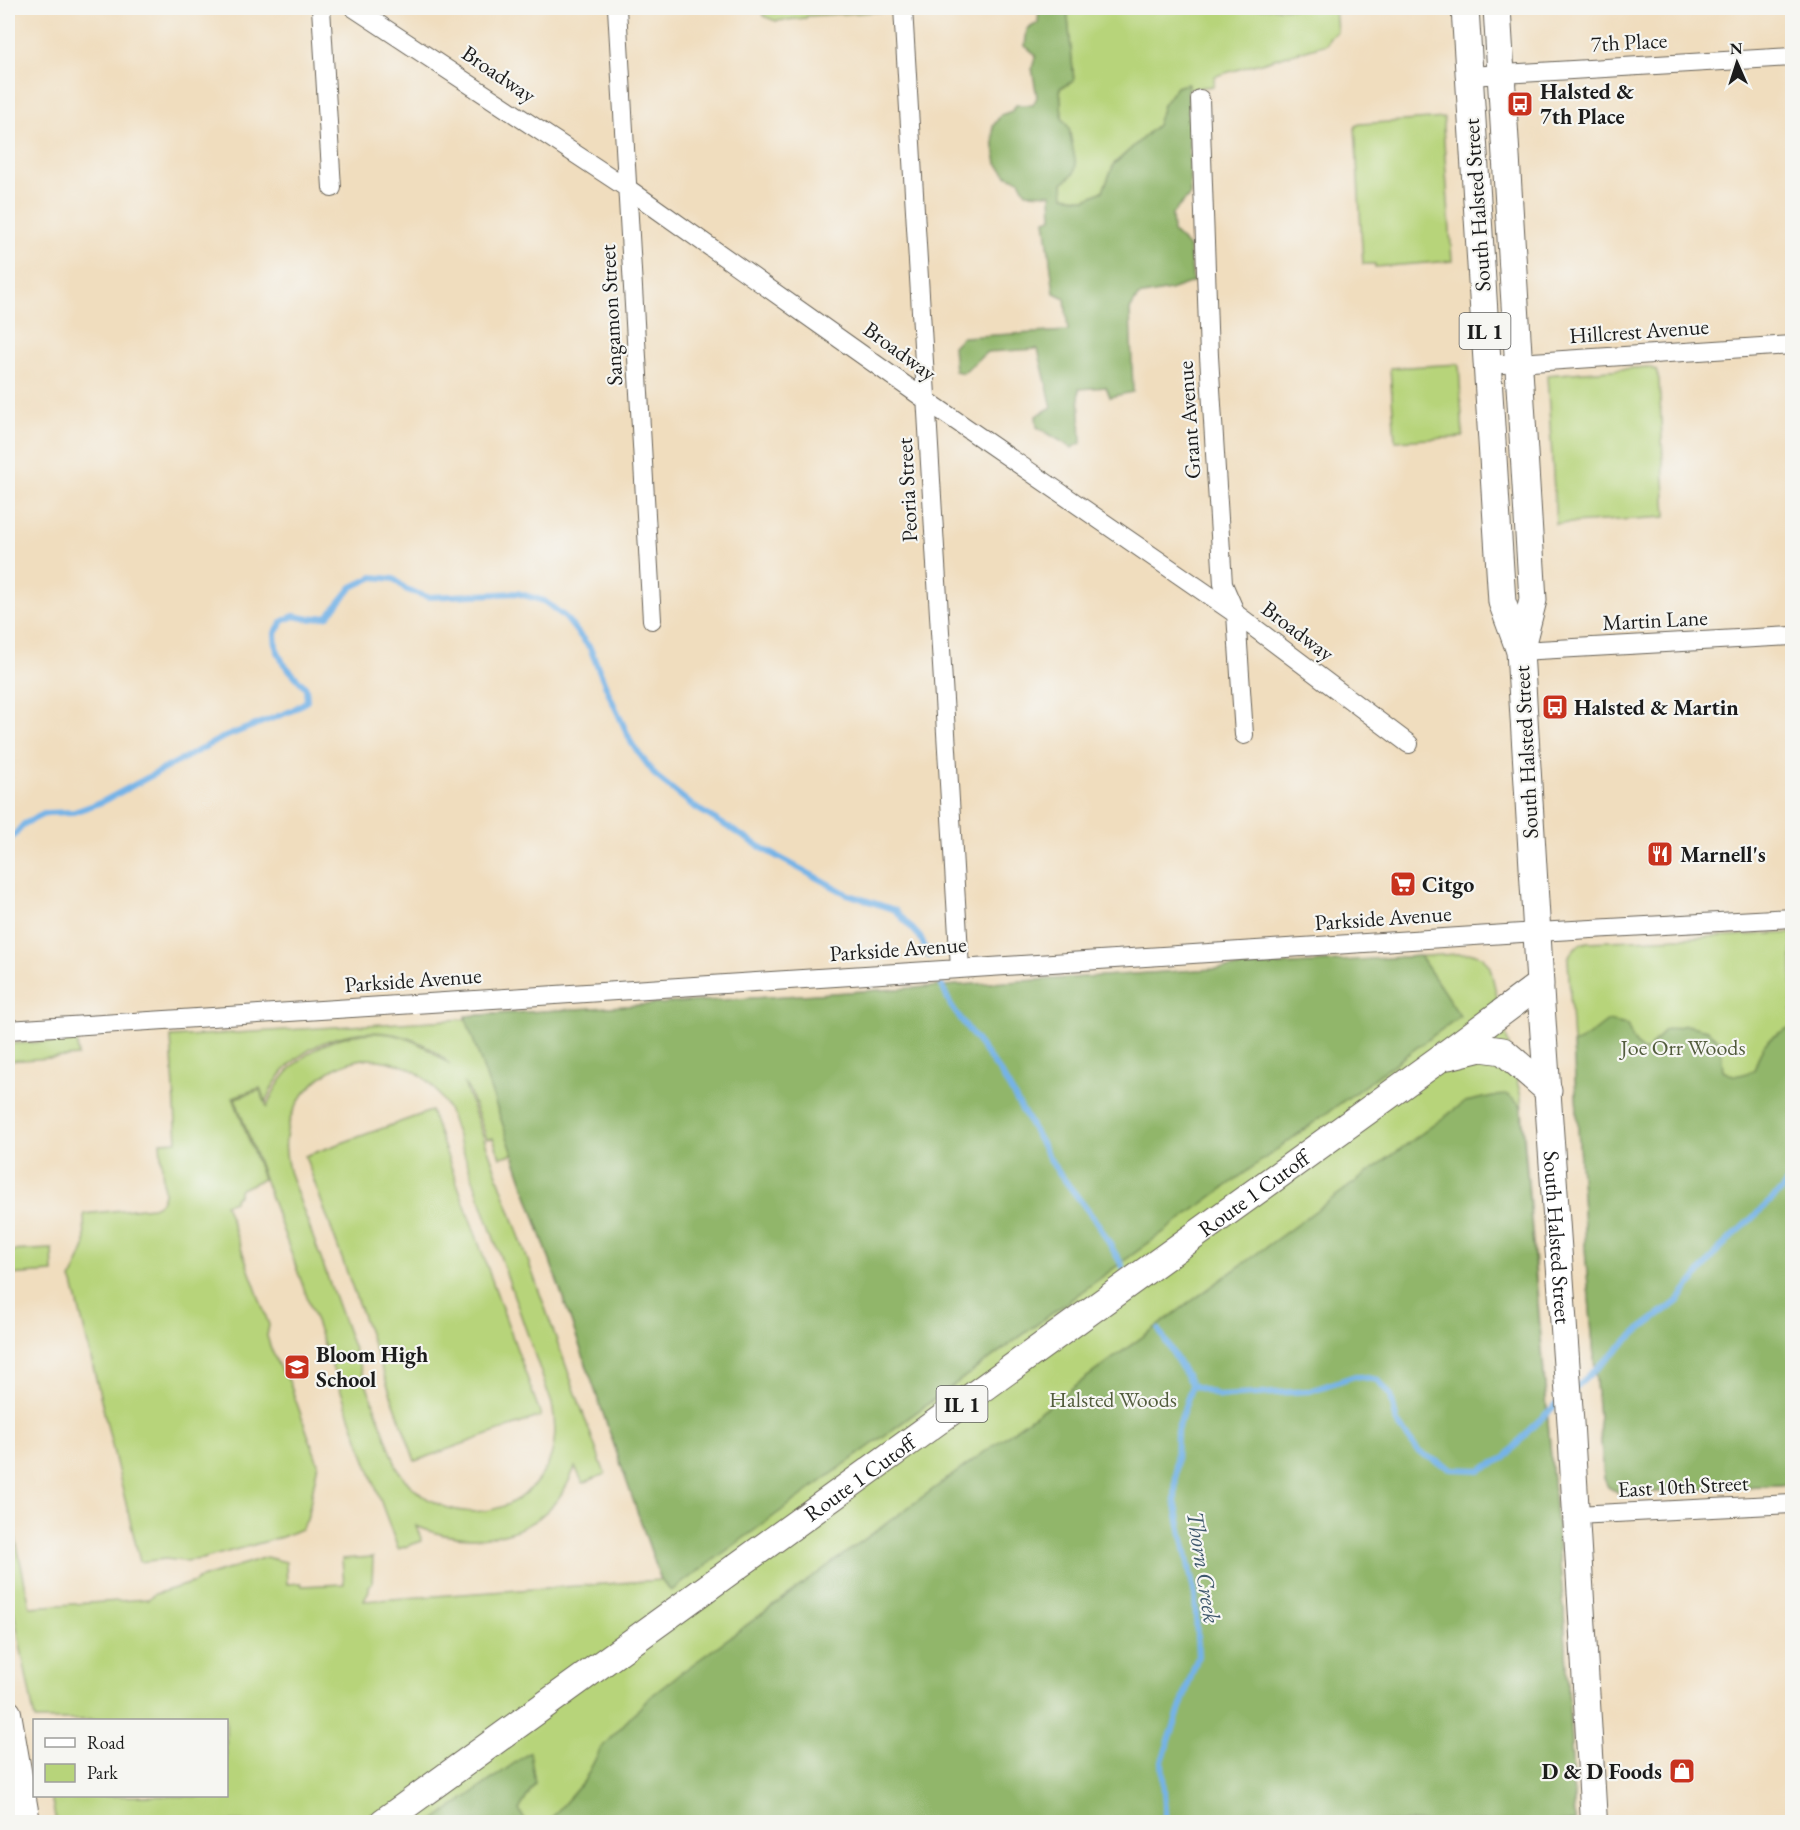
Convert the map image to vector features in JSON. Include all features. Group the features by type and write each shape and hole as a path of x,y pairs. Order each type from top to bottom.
{"main road":[{"name":"South Halsted Street","path":"1465,8 1502,602 1520,651 1540,984"},
{"name":"South Halsted Street","path":"1497,8 1533,600 1520,651"},
{"name":"Route 1 Cutoff","path":"383,1822 1540,984"},
{"path":"1442,1057 1481,1048 1503,1052 1548,1090"}],"street":[{"path":"321,8 332,188"},
{"name":"Broadway","path":"354,8 627,188 926,400 1236,614 1409,744"},
{"name":"Sangamon Street","path":"617,8 652,620"},
{"name":"Peoria Street","path":"903,8 960,969"},
{"name":"7th Place","path":"1469,76 1792,57"},
{"name":"Grant Avenue","path":"1200,99 1209,356 1223,584 1236,614 1244,735"},
{"name":"Hillcrest Avenue","path":"1488,365 1792,345"},
{"name":"Martin Lane","path":"1520,651 1792,636"},
{"name":"Parkside Avenue","path":"8,1030 1537,932 1792,918"},
{"name":"South Halsted Street","path":"1540,984 1571,1430 1594,1822"},
{"name":"East 10th Street","path":"1576,1515 1792,1504"},
{"path":"8,1713 27,1822"}],"green space":[{"path":"762,8 889,8 889,11 807,16 806,18 776,21 763,16"},
{"path":"1039,8 1067,8 1074,81 1060,88 1062,118 1069,128 1076,165 1074,173 1063,183 1064,196 1086,199 1103,191 1114,164 1157,125 1163,105 1176,87 1187,84 1188,89 1190,195 1172,214 1173,232 1189,247 1193,282 1170,290 1138,296 1130,310 1133,392 1110,397 1106,387 1079,389 1081,443 1072,448 1037,427 1036,416 1052,407 1038,349 987,352 963,373 955,371 953,346 962,337 1068,331 1065,298 1054,293 1045,220 1052,218 1051,194 1026,193 1019,180 1008,176 997,164 994,147 993,126 1001,115 1012,111 1016,105 1033,105 1037,97 1032,68 1036,55 1025,46 1027,29 1038,23"},
{"path":"1067,8 1335,8 1337,32 1329,38 1327,44 1215,76 1213,86 1188,89 1188,85 1163,105 1158,125 1114,164 1103,191 1086,199 1063,196 1063,183 1074,173 1069,128 1062,118 1060,88 1074,81"},
{"path":"1444,118 1452,261 1375,267 1375,264 1363,264 1355,126"},
{"path":"1459,364 1463,437 1395,441 1390,368"},
{"path":"1648,367 1656,370 1659,380 1666,517 1556,524 1547,375"},
{"name":"Joe Orr Woods","path":"1792,933 1792,1484 1621,1494 1608,1487 1604,1478 1586,1261 1568,959 1575,948 1587,942"},
{"name":"Halsted Woods","path":"1473,953 1483,957 1490,967 1521,1097 1564,1612 1575,1822 56,1822 51,1797 228,1797 228,1719 35,1719 8,1583 8,1503 30,1607 148,1599 155,1594 266,1557 286,1562 287,1584 301,1583 302,1586 344,1584 342,1559 373,1557 372,1584 369,1586 364,1601 661,1580 513,1154 500,1157 493,1138 487,1139 464,1083 605,1474 583,1483 575,1467 562,1493 546,1511 530,1523 513,1531 474,1538 435,1533 416,1526 422,1541 398,1549 235,1098 260,1090 267,1107 288,1071 303,1057 341,1038 381,1033 376,1032 348,1035 322,1043 298,1057 279,1077 266,1102 260,1088 233,1097 263,1179 239,1190 239,1195 234,1198 234,1201 225,1204 269,1325 267,1336 270,1346 279,1367 289,1381 318,1463 307,1520 301,1529 282,1537 202,1559 140,1562 71,1280 85,1247 84,1214 152,1207 162,1199 164,1194 160,1142 177,1141 171,1037 465,1019 465,1016","holes":["386,1034 403,1036 428,1047 450,1065 416,1042","363,1059 391,1062 414,1071 424,1078 449,1111 552,1404 554,1441 546,1468 526,1493 508,1504 488,1510 467,1511 447,1507 428,1499 411,1485 397,1468 289,1171 286,1150 289,1123 294,1110 311,1086 322,1077 348,1063"]},
{"path":"1420,956 1460,1016 671,1591 661,1580 465,1016"},
{"name":"Joe Orr Woods","path":"1608,1021 1627,1025 1633,1040 1642,1051 1647,1051 1664,1030 1686,1025 1707,1030 1720,1041 1723,1070 1735,1076 1754,1071 1766,1042 1792,1026 1792,1484 1621,1494 1608,1487 1604,1478 1586,1261 1573,1044 1587,1037"},
{"path":"77,1040 78,1056 8,1061 8,1044"},
{"path":"1508,1095 1521,1106 1564,1612 1575,1822 548,1822 584,1781 601,1748 650,1697 678,1675 1465,1102"},
{"path":"431,1111 541,1416 415,1461 305,1156"},
{"path":"52,1249 53,1272 8,1275 8,1251"},
{"path":"530,1752 535,1783 519,1810 526,1822 432,1822"}],"waterway":[{"path":"8,842 24,824 46,813 74,812 102,802 222,738 291,711 307,701 306,688 283,663 276,647 275,633 283,621 294,616 310,619 328,616 352,587 373,577 394,579 407,590 428,597 517,593 544,601 565,617 590,648 632,744 656,776 693,806 767,851 847,894 895,910 920,937 929,956"},
{"path":"942,986 951,1006 1002,1075 1054,1166 1098,1224 1123,1267"},
{"path":"1575,1388 1639,1330 1678,1301 1716,1252 1780,1192 1792,1176"},
{"path":"1159,1330 1192,1385 1220,1396 1310,1391 1355,1376 1378,1380 1391,1396 1397,1423 1419,1452 1451,1469 1479,1470 1505,1458 1530,1429 1560,1401"},
{"name":"Thorn Creek","path":"1166,1822 1162,1761 1198,1656 1195,1596 1175,1501 1177,1431 1192,1385"}],"place":[{"name":"Halsted & 7th Place","path":"1520,104"},
{"name":"Halsted & Martin","path":"1555,707"},
{"name":"Marnell's","path":"1660,854"},
{"name":"Citgo","path":"1403,884"},
{"name":"Bloom High School","path":"297,1367"},
{"name":"D & D Foods","path":"1682,1771"}]}
